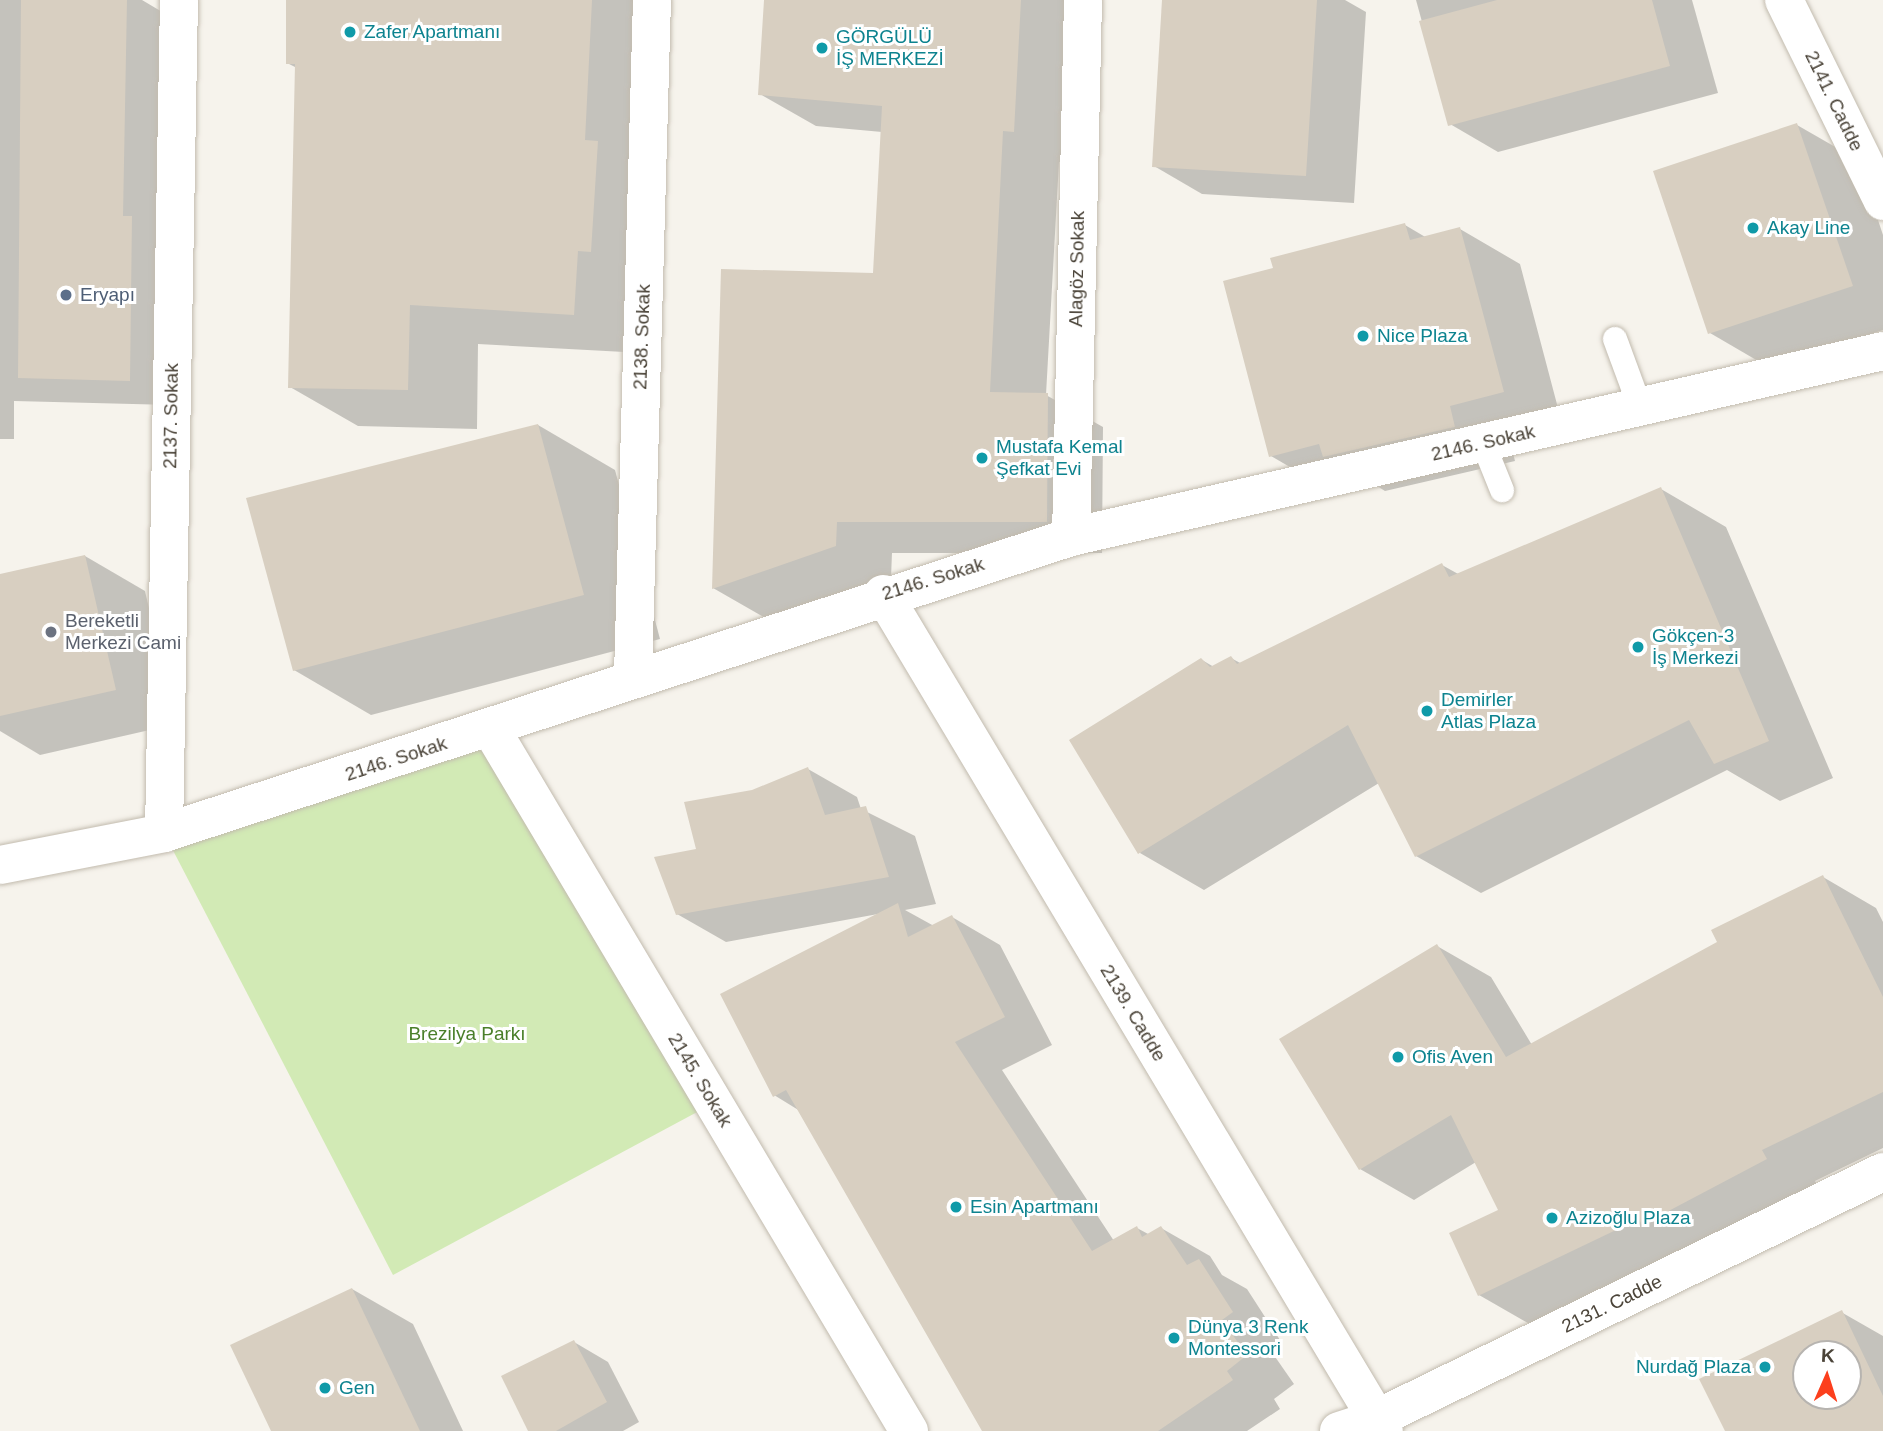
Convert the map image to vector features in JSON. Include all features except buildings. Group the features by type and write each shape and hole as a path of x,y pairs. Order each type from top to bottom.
{"street":[{"name":"2137. Sokak","path":"164,833 178,0"},
{"name":"2138. Sokak","path":"633,675 652,0"},
{"name":"Alagöz Sokak","path":"1071,537 1083,0"},
{"name":"2141. Cadde","path":"1784,0 1883,201"},
{"name":"2146. Sokak","path":"0,865 164,833 491,729 633,675 883,594 1071,537 1883,351"},
{"name":"2139. Cadde","path":"883,594 1380,1425"},
{"name":"2145. Sokak","path":"491,729 909,1431"},
{"name":"2131. Cadde","path":"1339,1431 1380,1425 1883,1172"}],"lane":[{"path":"1615,339 1640,407"},
{"path":"1483,443 1502,490"}],"green space":[{"name":"Brezilya Parkı","path":"491,729 714,1103 393,1275 164,833"}],"place":[{"name":"Zafer Apartmanı","path":"350,32"},
{"name":"GÖRGÜLÜ İŞ MERKEZİ","path":"822,48"},
{"name":"Akay Line","path":"1753,228"},
{"name":"Eryapı","path":"66,295"},
{"name":"Nice Plaza","path":"1363,336"},
{"name":"Mustafa Kemal Şefkat Evi","path":"982,458"},
{"name":"Bereketli Merkezi Cami","path":"51,632"},
{"name":"Gökçen-3 İş Merkezi","path":"1638,647"},
{"name":"Demirler Atlas Plaza","path":"1427,711"},
{"name":"Ofis Aven","path":"1398,1057"},
{"name":"Esin Apartmanı","path":"956,1207"},
{"name":"Azizoğlu Plaza","path":"1552,1218"},
{"name":"Dünya 3 Renk Montessori","path":"1174,1338"},
{"name":"Nurdağ Plaza","path":"1765,1367"},
{"name":"Gen","path":"325,1388"}]}
